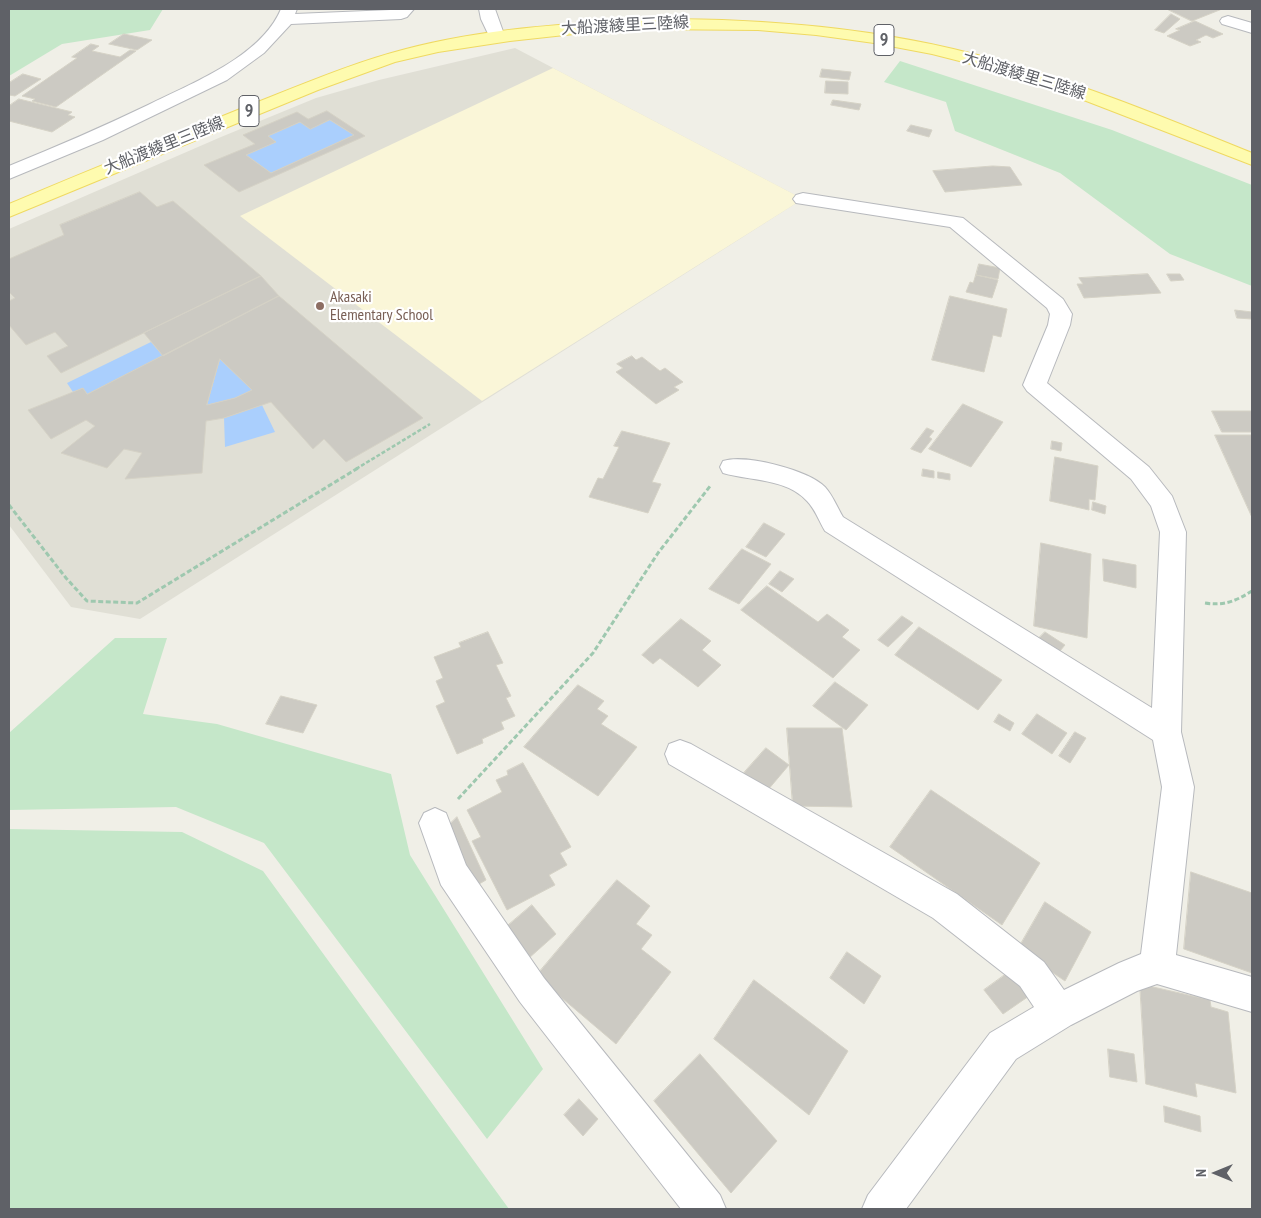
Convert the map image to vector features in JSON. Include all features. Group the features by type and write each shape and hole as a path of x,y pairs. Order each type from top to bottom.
{"main road":[{"name":"大船渡綾里三陸線","path":"9,211 312,86 406,54 445,45 497,37 619,24 758,24 831,32 906,44 989,63 1073,89 1252,159"}],"street":[{"path":"9,173 97,136 221,76 258,50 283,24 287,14 389,15 401,14 406,9"},
{"path":"488,9 489,19 497,37"},
{"path":"1228,20 1252,28"},
{"path":"803,199 956,222 1054,304 1061,314 1059,325 1035,385 1140,473 1163,503 1173,532 1166,732 1178,787 1157,967"},
{"path":"732,467 762,470 790,479 815,493 834,524 1166,732"},
{"path":"680,754 945,906 1032,974 1058,1012"},
{"path":"435,823 453,874 532,990 706,1209"},
{"path":"882,1209 1003,1046 1058,1012 1131,975 1157,967 1252,994"}],"path":[{"path":"9,505 66,578 87,601 137,603 430,424"},
{"path":"435,823 593,653 658,553 707,489 732,467"},
{"path":"1170,597 1216,605 1231,604 1252,591"}],"shaded area":[{"name":"Akasaki Elementary School","path":"515,48 803,199 140,619 71,607 9,525 9,229 316,98 379,80"}],"green space":[{"path":"9,9 163,9 150,30 62,44 9,76"},
{"path":"900,61 1112,130 1252,185 1252,286 1170,254 1060,173 955,131 946,102 884,82"},
{"path":"115,638 167,638 143,714 217,724 391,774 410,855 543,1069 487,1139 264,843 176,807 9,810 9,733"},
{"path":"9,829 182,832 263,871 509,1209 9,1209"}],"sand":[{"path":"553,68 803,199 482,401 240,216"}],"water":[{"path":"330,120 354,135 271,173 246,155 275,142 268,136 300,122"},
{"path":"151,342 163,356 87,394 83,388 73,392 67,383"},
{"path":"220,359 252,390 235,398 207,405"},
{"path":"262,405 275,432 225,447 224,418"}],"building":[{"path":"1167,9 1222,9 1192,21"},
{"path":"1171,14 1180,19 1164,33 1155,30"},
{"path":"1195,21 1223,34 1213,38 1206,35 1196,40 1201,42 1190,46 1167,36 1180,30 1176,29"},
{"path":"124,34 152,40 137,50 109,44"},
{"path":"91,44 99,46 92,51 120,57 130,50 136,51 56,107 32,101 35,99 22,96 77,58 72,57"},
{"path":"822,69 851,72 849,80 820,77"},
{"path":"23,74 41,79 15,96 9,95 9,83"},
{"path":"826,81 848,82 848,94 825,93"},
{"path":"19,99 72,112 68,115 75,117 52,132 9,121 9,106"},
{"path":"833,100 861,104 859,110 831,105"},
{"path":"327,111 365,136 239,192 204,165 255,144 243,135 297,112 308,119","holes":["330,120 354,135 271,173 246,155 276,142 268,136 300,122 310,129"]},
{"path":"911,125 932,130 929,137 907,131"},
{"path":"993,166 1010,167 1022,185 945,192 933,171"},
{"path":"140,192 157,207 173,201 261,276 61,373 47,356 68,346 55,332 26,345 9,325 9,301 15,298 9,292 9,259 64,235 60,225"},
{"path":"979,264 1000,268 998,279 976,275"},
{"path":"1148,274 1161,293 1084,298 1077,284 1083,284 1079,278"},
{"path":"1167,274 1180,274 1184,280 1171,281"},
{"path":"976,275 998,280 992,298 966,292 970,282 973,283"},
{"path":"261,276 279,296 163,356 144,333"},
{"path":"279,296 423,418 346,462 324,439 313,449 271,402 224,418 206,421 202,473 125,479 142,453 124,449 107,468 61,453 95,426 86,420 51,439 28,410 83,388 87,394","holes":["220,359 252,390 235,398 207,405"]},
{"path":"950,296 1007,309 1001,337 993,335 984,372 932,360"},
{"path":"1235,310 1252,312 1252,319 1237,318"},
{"path":"632,356 636,360 642,357 660,371 665,368 683,382 674,387 679,390 656,404 616,372 623,368 617,364"},
{"path":"963,404 1003,422 971,467 929,449"},
{"path":"1212,411 1252,411 1252,432 1222,432"},
{"path":"927,428 934,431 929,437 932,439 921,453 911,449"},
{"path":"622,431 670,443 652,482 661,484 648,513 589,497 598,478 603,479 619,447 614,446"},
{"path":"1215,435 1252,435 1252,517"},
{"path":"1052,441 1062,443 1061,451 1051,449"},
{"path":"1055,457 1098,466 1095,500 1089,499 1089,510 1050,501"},
{"path":"923,469 934,471 934,478 922,476"},
{"path":"938,472 950,474 950,480 938,478"},
{"path":"1093,502 1106,506 1105,514 1092,510"},
{"path":"764,523 785,534 766,557 746,547"},
{"path":"1041,543 1091,554 1087,638 1034,626"},
{"path":"742,549 771,564 739,604 709,589"},
{"path":"1103,559 1136,565 1136,588 1104,581"},
{"path":"780,571 794,579 782,592 769,584"},
{"path":"767,586 818,622 827,614 849,630 842,637 860,650 833,678 741,610"},
{"path":"902,616 913,623 888,647 878,640"},
{"path":"681,619 711,641 702,650 721,665 698,687 660,658 653,664 642,655"},
{"path":"919,627 1002,680 978,710 895,655"},
{"path":"488,632 503,663 496,665 511,696 506,698 515,716 501,722 504,729 482,739 483,743 457,754 436,706 445,702 436,681 443,678 434,657 461,647 459,643"},
{"path":"1045,632 1065,645 1060,651 1039,638"},
{"path":"835,682 868,705 846,730 813,706"},
{"path":"578,685 604,701 597,709 608,716 601,724 637,747 598,796 524,747"},
{"path":"281,696 317,705 303,733 266,724"},
{"path":"999,714 1014,723 1010,731 994,722"},
{"path":"1037,714 1067,733 1052,754 1022,734"},
{"path":"787,728 842,728 852,807 793,806"},
{"path":"1075,732 1086,738 1070,763 1059,756"},
{"path":"766,748 789,765 767,791 743,774"},
{"path":"523,763 571,847 560,853 567,865 549,875 555,885 507,910 472,841 481,837 467,810 502,792 496,780 508,775 507,771"},
{"path":"931,790 1040,863 1002,925 890,847"},
{"path":"457,817 486,880 474,887 447,827"},
{"path":"1191,872 1252,893 1252,973 1184,949"},
{"path":"617,880 650,906 636,924 652,935 641,949 671,972 616,1044 536,976"},
{"path":"1045,902 1091,932 1065,981 1018,949"},
{"path":"532,905 556,934 529,958 505,928"},
{"path":"847,952 881,976 864,1004 830,978"},
{"path":"1009,972 1029,996 1003,1014 984,990"},
{"path":"754,980 848,1051 809,1115 714,1039"},
{"path":"1140,984 1210,1000 1211,1007 1228,1012 1236,1093 1195,1083 1197,1097 1146,1084"},
{"path":"1108,1049 1134,1054 1137,1082 1110,1077"},
{"path":"700,1054 777,1141 731,1193 654,1101"},
{"path":"579,1099 598,1119 583,1136 564,1115"},
{"path":"1164,1106 1200,1116 1201,1132 1165,1122"}],"place":[{"name":"Akasaki Elementary School","path":"320,306"}]}
